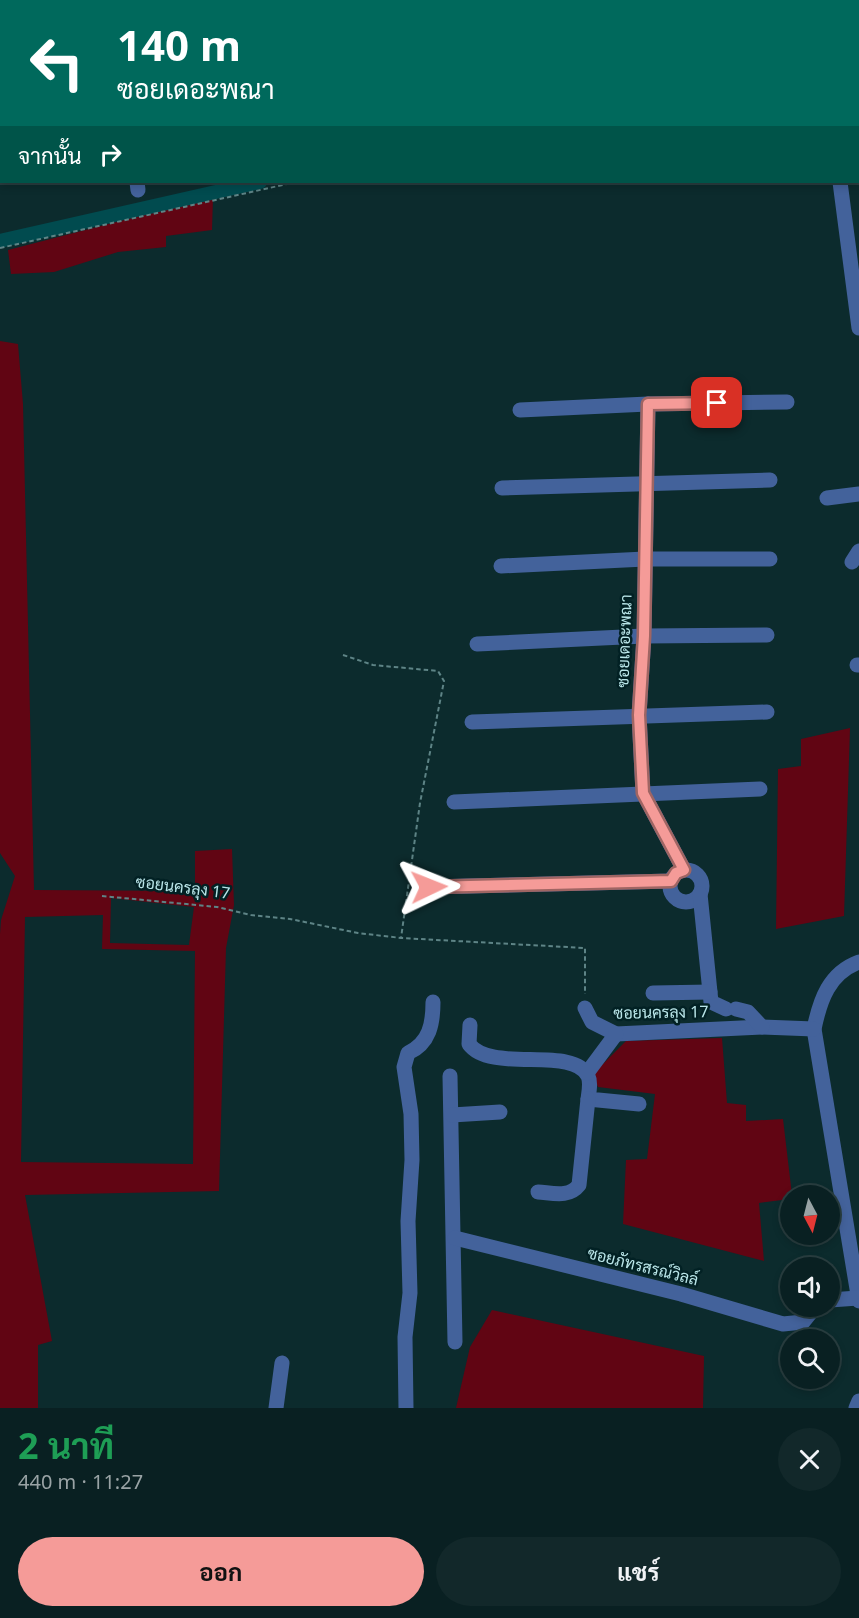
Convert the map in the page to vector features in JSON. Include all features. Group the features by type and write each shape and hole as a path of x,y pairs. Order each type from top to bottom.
{"street":[{"path":"840,183 859,328"},
{"path":"520,410 648,404 787,402"},
{"name":"ซอยเดอะพณา","path":"648,404 644,636 639,715 643,793 684,870 693,871 700,878 703,886 700,894 710,992"},
{"path":"502,488 771,480"},
{"path":"827,498 859,494"},
{"path":"501,566 645,559 770,559"},
{"path":"477,644 644,636 767,636"},
{"path":"472,722 766,712"},
{"path":"454,802 760,789"},
{"path":"684,870 676,873 671,881 671,891 677,899 692,901 700,894"},
{"path":"429,887 671,881"},
{"path":"840,1300 859,1299 814,1029 820,1003 832,980 849,965 859,962"},
{"path":"653,993 710,992 711,1002 748,1012 762,1027"},
{"path":"406,1408 405,1337 410,1293 408,1221 412,1160 411,1114 404,1067 408,1053 415,1050 431,1030 434,1022 433,1002"},
{"name":"ซอยนครลุง 17","path":"585,1008 592,1022 616,1034 762,1027 814,1029"},
{"path":"470,1025 470,1044 477,1053 495,1057 559,1061 572,1064 587,1073 588,1099 579,1185 574,1192 566,1194 538,1192"},
{"path":"587,1073 616,1034"},
{"path":"450,1076 455,1238 455,1342"},
{"path":"588,1099 639,1104"},
{"path":"452,1115 500,1112"},
{"name":"ซอยภัทรสรณ์วิลล์","path":"455,1238 681,1294 783,1323 803,1322 807,1317"},
{"path":"276,1408 282,1364"},
{"path":"856,1408 859,1401"}],"path":[{"path":"0,248 292,183"},
{"path":"343,655 373,665 438,671 444,681 420,803 401,938"},
{"name":"ซอยนครลุง 17","path":"102,896 217,907 251,915 290,919 358,933 401,938 585,948 585,1008"}],"shaded area":[{"path":"213,197 212,230 166,236 166,247 118,252 54,272 11,274 8,250"},
{"path":"0,341 18,344 23,404 34,890 195,891 195,851 232,849 234,905 226,948 219,1191 25,1195 52,1341 38,1345 38,1408 0,1408 0,934 1,920 15,876 0,853","holes":["111,898 194,907 189,945 110,943","103,915 102,949 195,951 193,1164 21,1162 25,917"]},
{"path":"850,728 844,916 776,929 778,769 801,766 801,739"},
{"path":"722,1038 727,1103 746,1105 746,1121 783,1119 791,1185 780,1185 780,1200 759,1203 764,1261 623,1224 626,1160 647,1159 655,1094 598,1087 593,1074 626,1041"},
{"path":"492,1310 704,1356 703,1408 456,1408 470,1347"}],"waterway":[{"path":"0,241 256,183"}],"route":[{"path":"429,887 671,881 676,873 684,870 643,793 639,715 644,636 648,404 717,403"}]}
